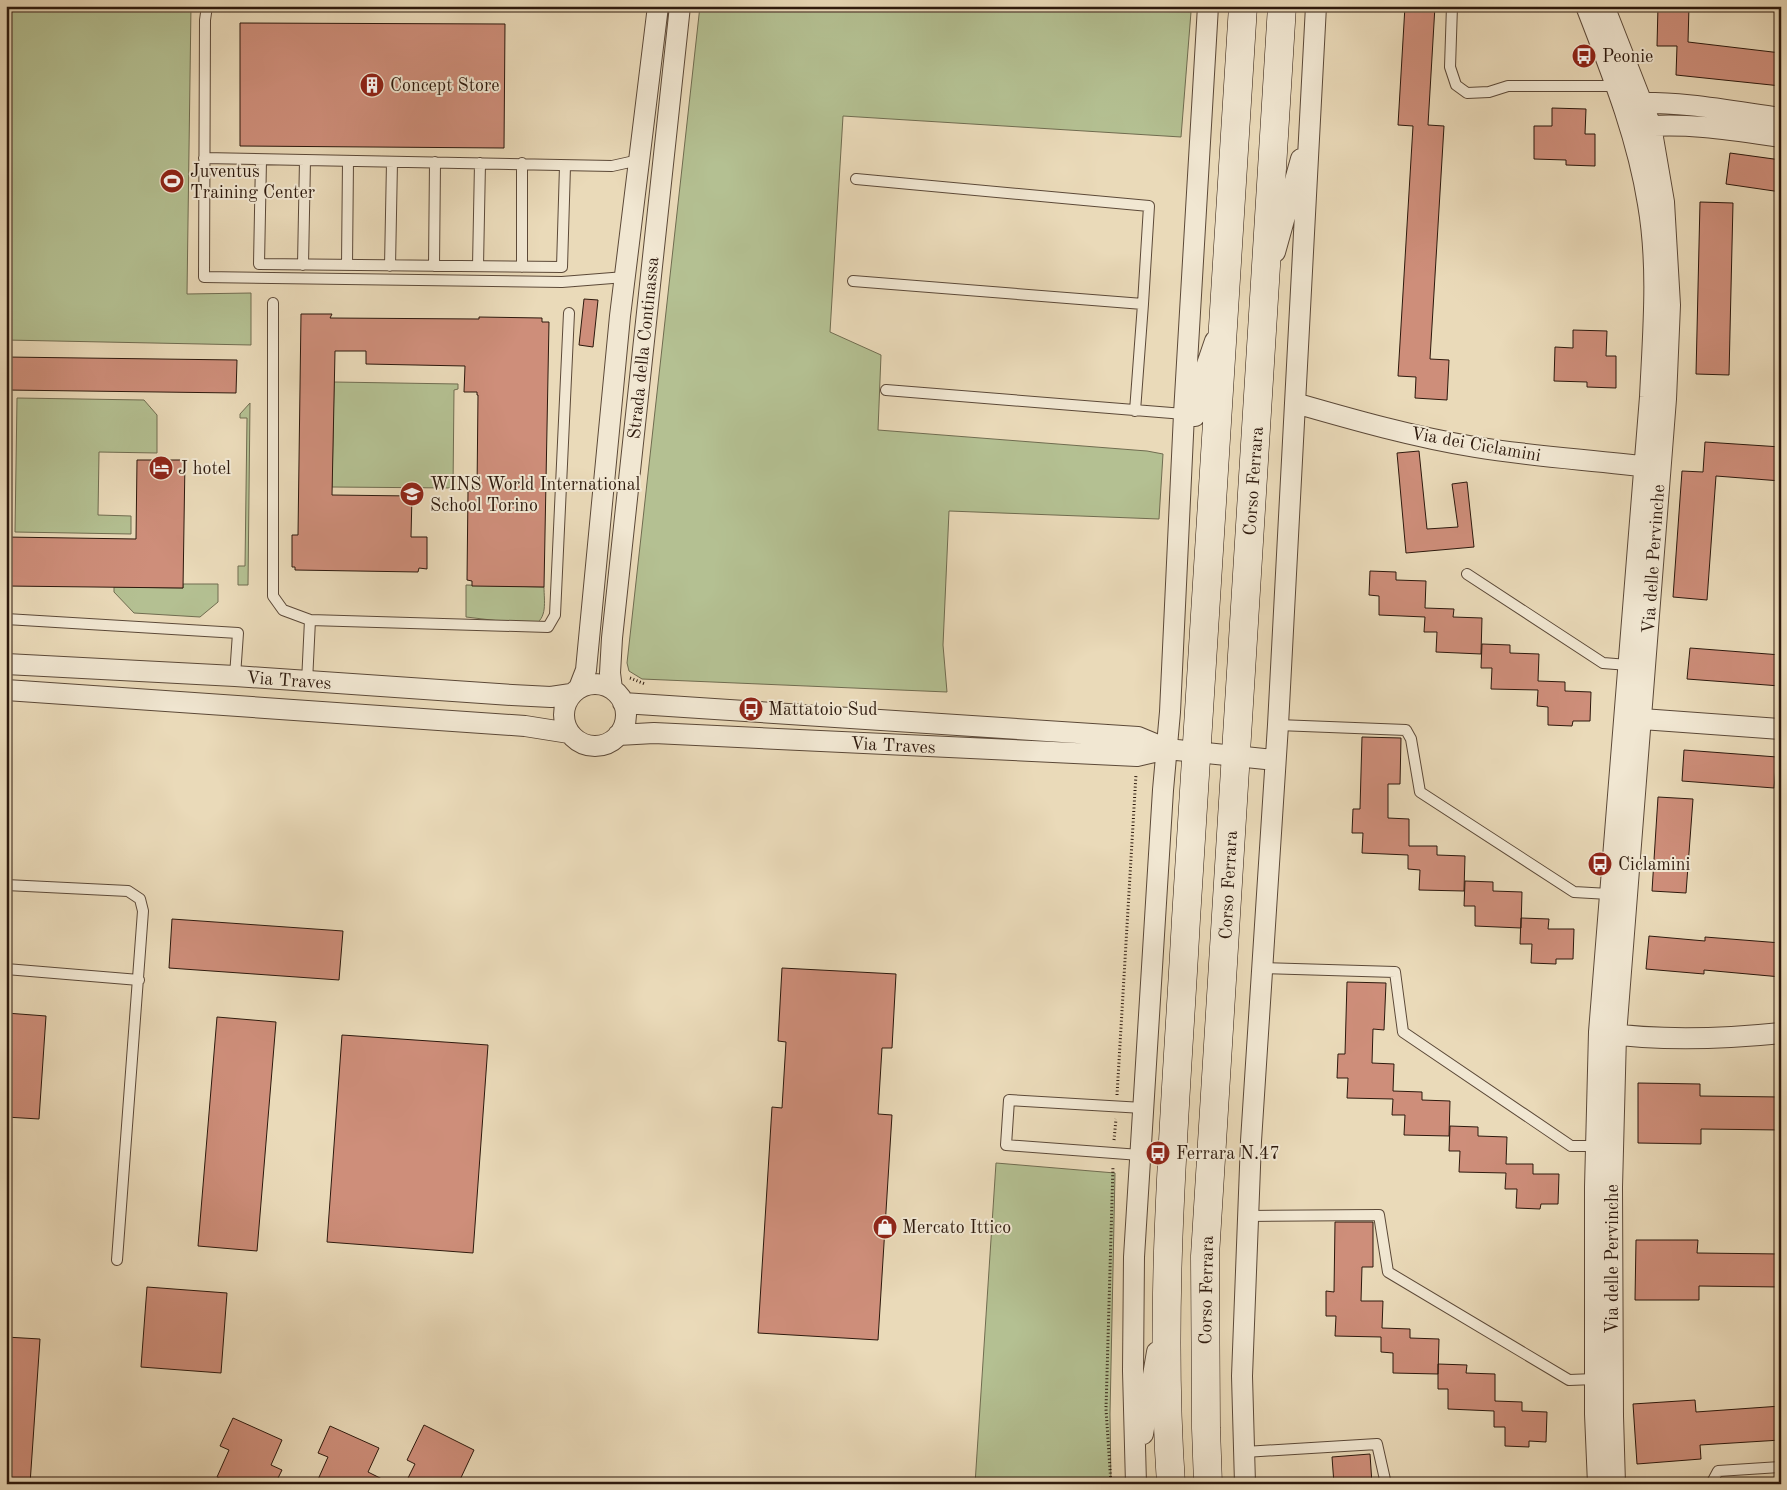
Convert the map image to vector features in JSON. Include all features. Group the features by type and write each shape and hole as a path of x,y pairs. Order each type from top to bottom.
{"main road":[{"path":"1171,1484 1167,1380 1168,1275 1197,751 1243,6"},
{"name":"Corso Ferrara","path":"1208,1484 1205,1256 1282,6"}],"street":[{"name":"Strada della Continassa","path":"575,691 586,670 625,277 658,6"},
{"name":"Strada della Continassa","path":"618,696 610,673 612,638 680,6"},
{"path":"1136,1480 1133,1371 1134,1257 1167,749 1208,6"},
{"name":"Corso Ferrara","path":"1245,1484 1242,1376 1248,1216 1278,725 1316,6"},
{"name":"Via delle Pervinche","path":"1586,6 1641,127 1652,244 1658,398 1628,665 1632,718 1609,894 1608,1033 1615,1484"},
{"name":"Via delle Pervinche","path":"1604,6 1628,98"},
{"path":"1628,98 1781,118"},
{"path":"1641,127 1674,125 1709,127 1781,137"},
{"name":"Corso Ferrara","path":"1265,287 1310,131"},
{"path":"1182,463 1193,427 1201,382 1224,313"},
{"name":"Via dei Ciclamini","path":"1295,403 1413,434 1474,446 1531,455 1651,467"},
{"name":"Via delle Pervinche","path":"1598,1484 1595,1379 1596,1146 1608,1033 1651,467"},
{"name":"Via Traves","path":"6,664 235,676 512,695 551,696 575,691"},
{"path":"596,684 618,696 626,720 618,735 611,742 603,745 584,745 575,740 564,724 563,713 566,703 575,691 596,684"},
{"name":"Via Traves","path":"6,690 525,726 569,733"},
{"name":"Via Traves","path":"618,696 1138,737 1167,749"},
{"path":"1632,718 1781,729"},
{"name":"Via Traves","path":"618,735 654,733 1132,756 1167,749 1275,760"},
{"path":"1608,1033 1635,1037 1736,1038 1781,1033"},
{"path":"1136,1480 1168,1275"}],"lane":[{"path":"207,6 205,20 204,277 562,282 625,277"},
{"path":"1452,6 1450,68 1456,85 1467,93 1489,92 1508,86 1628,98"},
{"path":"204,158 522,163 565,166 612,166 639,160"},
{"path":"261,160 259,264 303,265 562,267 565,166"},
{"path":"303,265 305,160"},
{"path":"347,265 348,161"},
{"path":"390,266 392,162"},
{"path":"434,266 435,162"},
{"path":"478,266 480,163"},
{"path":"522,163 522,267"},
{"path":"856,179 1149,206 1135,411"},
{"path":"853,281 1142,304"},
{"path":"273,303 273,596 283,610 310,620 548,628 556,615 569,313"},
{"path":"886,390 1184,414"},
{"path":"1467,574 1603,663 1628,665"},
{"path":"6,619 238,633 235,676"},
{"path":"307,682 310,620"},
{"path":"1278,725 1406,730 1411,739 1420,792 1574,892 1609,894"},
{"path":"6,885 128,891 140,899 143,911 139,980 117,1260"},
{"path":"1262,968 1395,972 1403,1032 1571,1146 1596,1146"},
{"path":"6,969 139,980"},
{"path":"1140,1155 1006,1145 1009,1100 1143,1108"},
{"path":"1248,1216 1379,1215 1388,1272 1568,1380 1595,1379"},
{"path":"1245,1452 1378,1444 1386,1484"},
{"path":"1711,1484 1718,1471 1781,1467"}],"path":[{"path":"627,676 644,684 654,685"}],"green space":[{"path":"6,6 191,6 187,294 251,293 251,345 6,340"},
{"path":"700,6 875,6 1191,12 1181,137 843,116 830,332 881,355 878,430 1147,451 1163,454 1159,519 949,511 943,645 947,692 642,679 629,671 627,663"},
{"path":"334,382 458,384 458,389 454,390 453,488 332,487"},
{"path":"17,398 144,400 157,415 157,453 99,452 98,515 131,516 131,534 15,532"},
{"path":"250,403 248,585 238,585 238,566 245,566 247,418 240,418 240,414"},
{"path":"183,584 218,584 218,602 200,617 134,613 114,592 114,587 183,588"},
{"path":"466,585 544,587 543,614 538,622 533,625 466,617"},
{"path":"996,1163 1115,1173 1110,1414 1111,1484 975,1484"}],"building":[{"path":"1405,6 1435,6 1428,125 1444,126 1430,359 1449,360 1447,400 1415,398 1416,377 1398,376 1413,126 1398,125"},
{"path":"1658,6 1689,6 1688,42 1781,53 1781,86 1676,75 1677,46 1657,46"},
{"name":"Concept Store","path":"240,23 505,24 504,148 240,146"},
{"path":"1552,108 1586,109 1585,134 1595,134 1595,166 1566,165 1566,160 1534,159 1534,126 1552,126"},
{"path":"1730,153 1781,160 1781,192 1726,184"},
{"path":"1700,202 1733,203 1729,375 1696,374"},
{"path":"584,299 598,300 593,347 579,345"},
{"path":"301,314 332,314 330,318 542,318 542,322 549,322 544,587 472,586 472,581 467,580 468,491 477,491 478,395 477,392 464,392 465,366 366,364 366,351 335,351 332,495 412,496 411,537 427,537 427,569 419,568 418,572 295,570 295,567 292,567 292,535 298,535"},
{"path":"1573,330 1607,331 1606,356 1616,356 1616,388 1587,387 1587,382 1554,381 1555,347 1573,348"},
{"path":"6,357 237,360 236,393 6,390"},
{"path":"1705,442 1781,447 1781,481 1716,476 1707,600 1673,597 1682,471 1703,472"},
{"path":"1419,451 1427,529 1458,527 1452,484 1467,482 1474,547 1406,553 1397,453"},
{"name":"J hotel","path":"137,460 185,460 183,588 6,586 6,537 136,539"},
{"path":"1370,571 1396,572 1396,580 1426,581 1425,608 1454,609 1453,617 1482,618 1481,654 1436,652 1437,632 1424,632 1425,617 1379,615 1379,596 1369,595"},
{"path":"1482,644 1510,645 1510,653 1539,654 1538,681 1565,682 1565,691 1591,692 1590,721 1573,721 1572,726 1548,725 1548,707 1537,706 1538,690 1491,689 1492,668 1481,668"},
{"path":"1690,648 1781,655 1780,686 1687,679"},
{"path":"1362,737 1401,738 1400,784 1388,784 1388,818 1409,819 1409,846 1437,846 1437,855 1465,856 1464,891 1419,890 1420,870 1408,869 1408,855 1362,853 1363,833 1352,833 1353,809 1360,809"},
{"path":"1684,750 1777,757 1774,788 1682,781"},
{"path":"1658,797 1693,799 1686,893 1652,891"},
{"path":"1465,881 1493,882 1493,891 1522,892 1521,928 1475,926 1475,906 1464,906"},
{"path":"1521,918 1549,919 1548,929 1574,929 1573,959 1556,959 1556,964 1531,963 1532,944 1520,944"},
{"path":"172,919 343,931 339,980 169,968"},
{"path":"1649,936 1705,941 1705,937 1781,943 1781,977 1704,970 1704,974 1646,969"},
{"path":"782,968 896,974 892,1048 882,1048 878,1114 892,1115 878,1340 758,1333 772,1107 782,1108 786,1042 778,1041"},
{"path":"1347,982 1386,983 1384,1030 1373,1029 1372,1063 1394,1064 1393,1091 1422,1092 1422,1100 1450,1101 1449,1136 1404,1135 1405,1115 1392,1115 1393,1099 1347,1098 1348,1078 1337,1078 1338,1054 1345,1054"},
{"path":"6,1013 46,1016 39,1119 6,1117"},
{"path":"217,1017 276,1022 257,1251 198,1246"},
{"path":"342,1035 488,1045 473,1253 327,1242"},
{"path":"1638,1083 1700,1084 1700,1096 1781,1097 1781,1130 1701,1129 1701,1144 1638,1143"},
{"path":"1450,1126 1478,1127 1478,1136 1507,1137 1506,1164 1533,1164 1533,1174 1559,1174 1558,1204 1541,1204 1540,1209 1516,1208 1517,1189 1505,1189 1506,1173 1459,1172 1460,1151 1449,1151"},
{"path":"1335,1222 1373,1222 1373,1267 1362,1267 1361,1301 1383,1301 1382,1328 1410,1329 1410,1338 1439,1339 1438,1374 1393,1373 1393,1353 1381,1352 1381,1337 1335,1336 1336,1316 1326,1316 1326,1291 1334,1292"},
{"path":"1636,1240 1698,1240 1697,1253 1781,1254 1781,1287 1699,1286 1699,1300 1635,1300"},
{"path":"147,1287 227,1293 221,1373 141,1367"},
{"path":"6,1337 40,1339 30,1484 6,1484"},
{"path":"1438,1364 1467,1365 1466,1373 1495,1374 1495,1401 1522,1402 1522,1411 1547,1412 1546,1442 1529,1441 1529,1447 1505,1446 1505,1427 1494,1427 1494,1411 1448,1409 1448,1389 1438,1389"},
{"path":"1695,1400 1696,1412 1781,1406 1781,1440 1700,1445 1701,1459 1637,1464 1633,1404"},
{"path":"233,1418 282,1440 271,1465 282,1470 275,1484 232,1484 217,1477 229,1450 220,1446"},
{"path":"424,1425 474,1450 458,1484 405,1484 415,1464 407,1460"},
{"path":"330,1426 379,1448 368,1472 392,1484 316,1484 328,1457 318,1453"},
{"path":"1370,1454 1372,1484 1334,1484 1332,1457"}],"place":[{"name":"Peonie","path":"1584,56"},
{"name":"Concept Store","path":"372,85"},
{"name":"Juventus Training Center","path":"172,181"},
{"name":"J hotel","path":"161,468"},
{"name":"WINS World International School Torino","path":"412,494"},
{"name":"Mattatoio Sud","path":"751,709"},
{"name":"Ciclamini","path":"1600,864"},
{"name":"Ferrara N.47","path":"1158,1153"},
{"name":"Mercato Ittico","path":"885,1227"}]}
